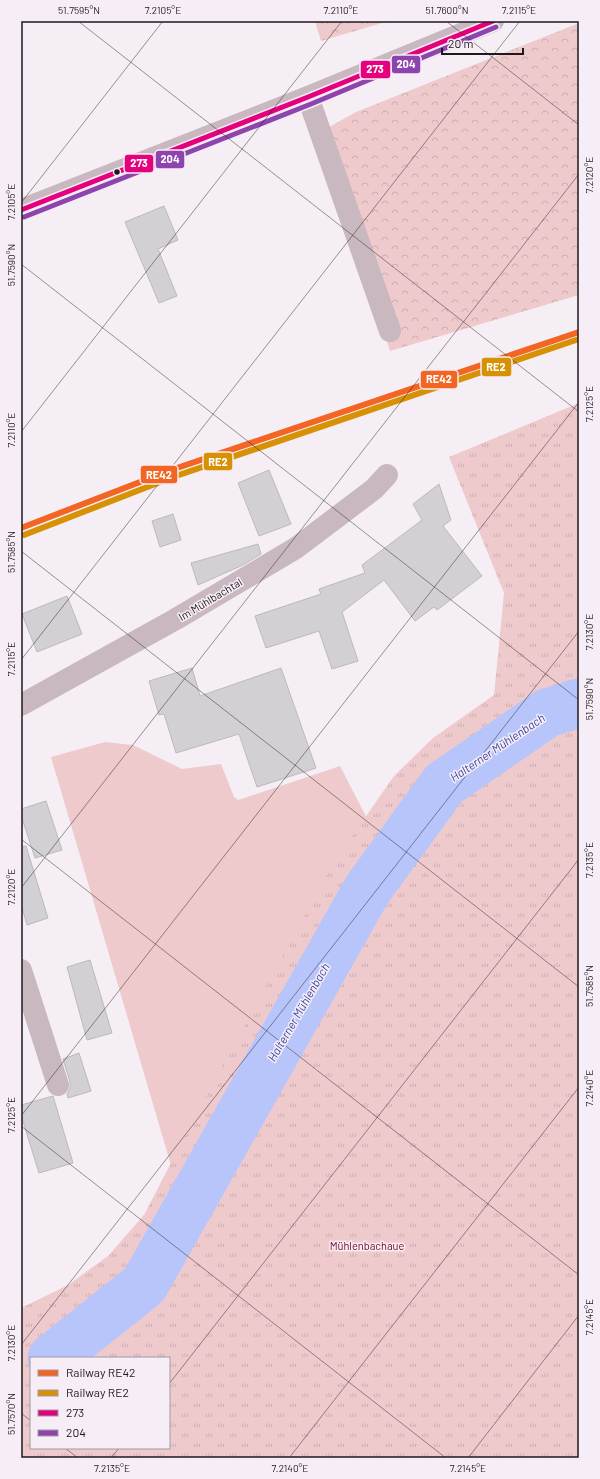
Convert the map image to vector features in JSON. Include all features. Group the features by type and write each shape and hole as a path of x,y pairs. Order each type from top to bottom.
{"street":[{"path":"21,210 308,97 493,21"},
{"path":"308,97 390,331"},
{"name":"Im Mühlbachtal","path":"21,705 176,619 296,548 374,489 387,475"},
{"path":"21,970 58,1085"}],"green space":[{"path":"315,21 389,21 321,41"},
{"path":"579,23 579,295 390,351 320,132 356,112"},
{"name":"Mühlenbachaue","path":"579,403 579,1458 21,1458 21,1308 68,1285 108,1256 144,1215 190,1126 332,865 394,776 433,738 494,695 504,593 449,457"},
{"path":"105,742 133,745 182,769 221,764 234,797 238,800 340,766 372,828 175,1179 51,757"}],"building":[{"path":"164,206 178,240 158,249 177,296 159,303 125,222"},
{"path":"269,470 291,524 259,536 238,483"},
{"path":"439,484 451,520 443,526 482,576 437,610 434,607 415,621 384,580 342,612 358,661 332,669 319,631 266,648 255,616 321,594 319,589 365,573 362,565 422,520 413,504"},
{"path":"173,514 181,540 160,547 152,521"},
{"path":"258,544 261,554 243,565 198,585 191,563"},
{"path":"67,596 82,634 37,652 22,614"},
{"path":"192,668 200,696 281,668 316,768 257,787 239,734 176,753 164,714 159,715 149,681"},
{"path":"46,801 62,850 35,858 21,815 21,809"},
{"path":"26,846 48,918 27,925 21,904 21,847"},
{"path":"90,960 112,1033 87,1040 67,967"},
{"path":"79,1053 91,1091 68,1098 67,1094 70,1088 70,1082 63,1059"},
{"path":"53,1096 73,1163 39,1173 21,1115 21,1105"}],"waterway":[{"name":"Halterner Mühlenbach","path":"53,1357 144,1285 367,890 444,784 547,713 579,703"}],"rail line":[{"name":"RE42","path":"21,528 171,470 579,332"},
{"name":"RE2","path":"24,535 173,477 579,339"}],"transit line":[{"name":"273","path":"21,210 308,97 493,21"},
{"name":"204","path":"24,217 311,104 496,27"}]}
